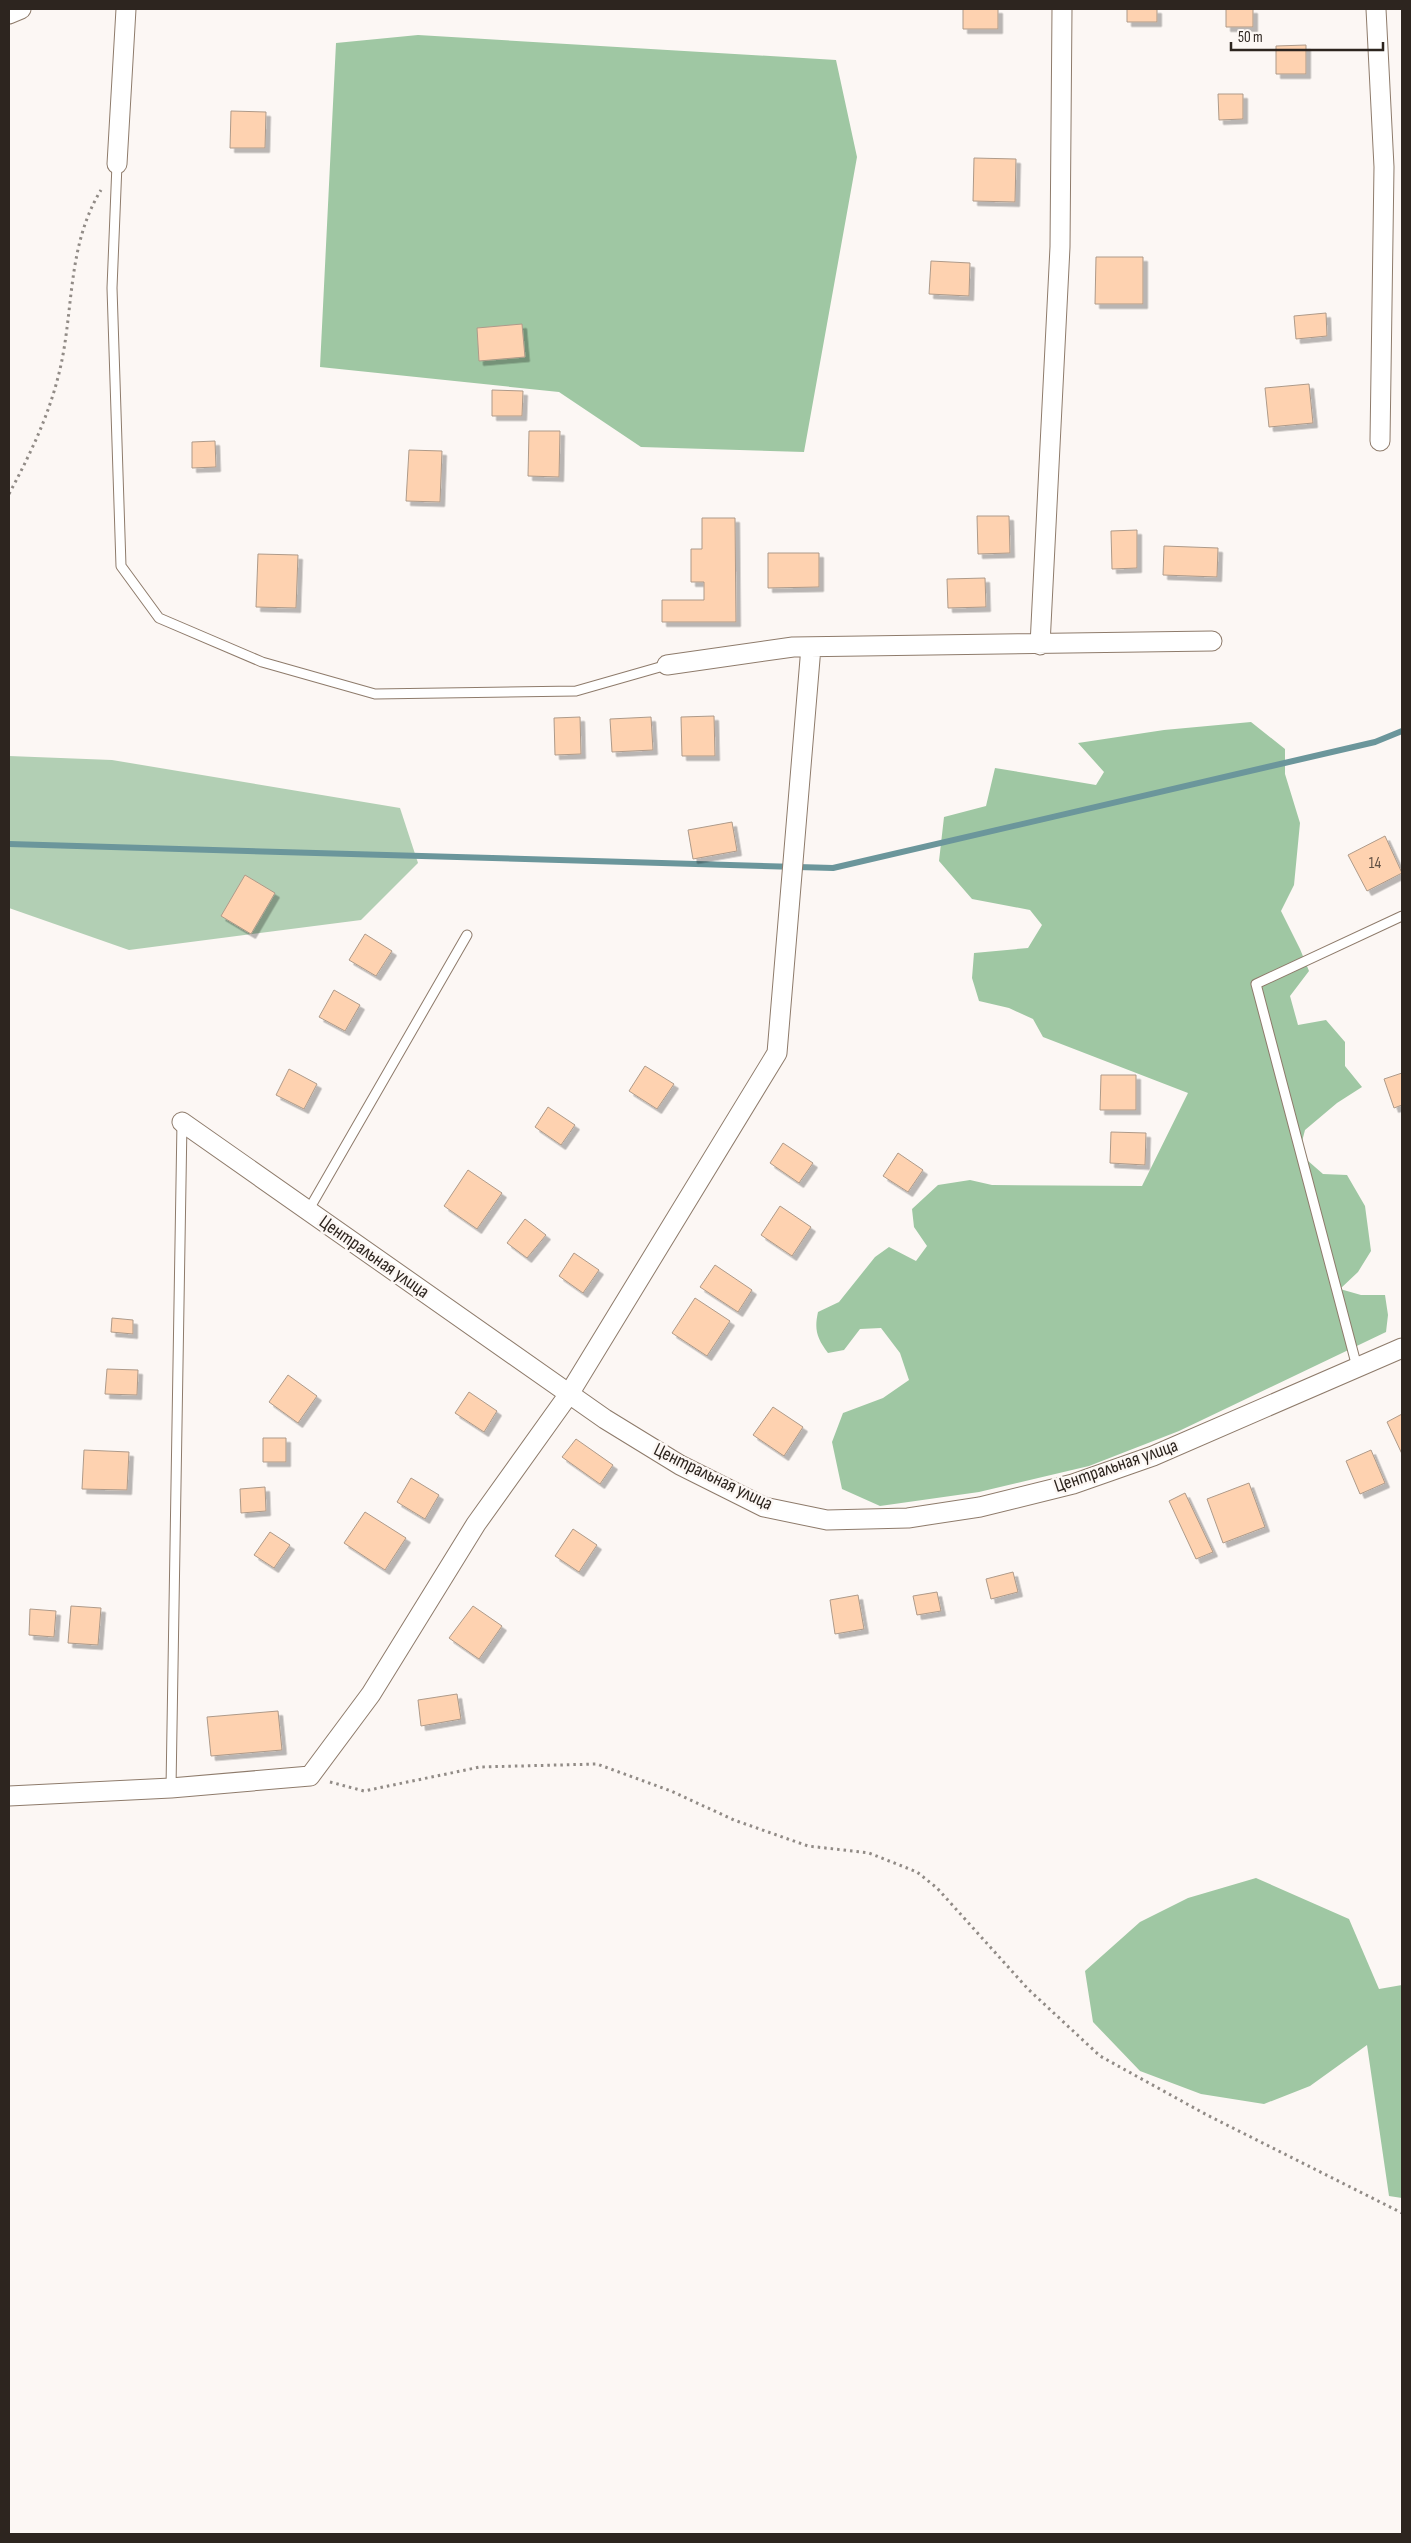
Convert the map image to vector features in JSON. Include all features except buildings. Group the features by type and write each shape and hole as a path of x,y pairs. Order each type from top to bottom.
{"street":[{"path":"9,14 21,9"},
{"path":"117,164 126,9"},
{"path":"1040,645 1060,247 1062,9"},
{"path":"1376,9 1384,167 1380,441"},
{"path":"667,666 793,647 1040,645 1212,641"},
{"path":"9,1796 171,1788 310,1776 371,1694 476,1524 569,1394 777,1053 811,647"},
{"name":"Центральная улица","path":"182,1122 569,1394 680,1465 764,1507 827,1520 908,1518 980,1507 1074,1484 1153,1456 1402,1348"}],"lane":[{"path":"117,164 112,288 121,566 159,618 262,662 374,694 576,691 667,666"},
{"path":"1358,1367 1256,984 1402,916"},
{"path":"308,1210 467,935"},
{"path":"171,1788 182,1122"}],"path":[{"path":"9,494 28,459 52,406 64,350 78,243 90,207 117,164"},
{"path":"310,1776 364,1791 480,1767 597,1764 671,1792 734,1820 808,1846 869,1853 917,1872 937,1888 1028,1989 1100,2056 1207,2115 1402,2212"}],"green space":[{"path":"418,35 836,60 857,157 804,452 641,447 559,392 320,367 336,43"},
{"path":"1251,722 1285,749 1285,774 1300,823 1294,885 1281,911 1309,971 1290,996 1298,1025 1326,1020 1345,1042 1345,1066 1362,1087 1337,1103 1305,1130 1299,1153 1323,1174 1347,1175 1365,1206 1371,1251 1358,1272 1340,1289 1361,1295 1385,1295 1388,1315 1386,1332 1179,1431 1089,1466 979,1492 880,1506 842,1489 832,1442 843,1413 883,1398 909,1380 900,1353 881,1328 860,1329 844,1350 828,1353 817,1334 818,1312 839,1302 875,1257 889,1247 916,1261 927,1246 914,1227 912,1209 938,1185 970,1180 992,1185 1142,1186 1188,1093 1043,1037 1033,1019 1009,1008 979,1001 972,978 974,953 1028,948 1042,925 1030,910 972,899 939,861 944,817 986,806 995,768 1096,785 1104,772 1078,743 1164,730"},
{"path":"9,756 112,760 400,808 418,863 361,920 129,950 9,908"},
{"path":"1256,1878 1349,1919 1379,1989 1402,1985 1402,2198 1389,2196 1367,2045 1310,2086 1264,2104 1201,2094 1140,2071 1093,2022 1085,1971 1140,1922 1188,1898"}],"waterway":[{"path":"9,844 833,868 1375,742 1402,731"}]}
